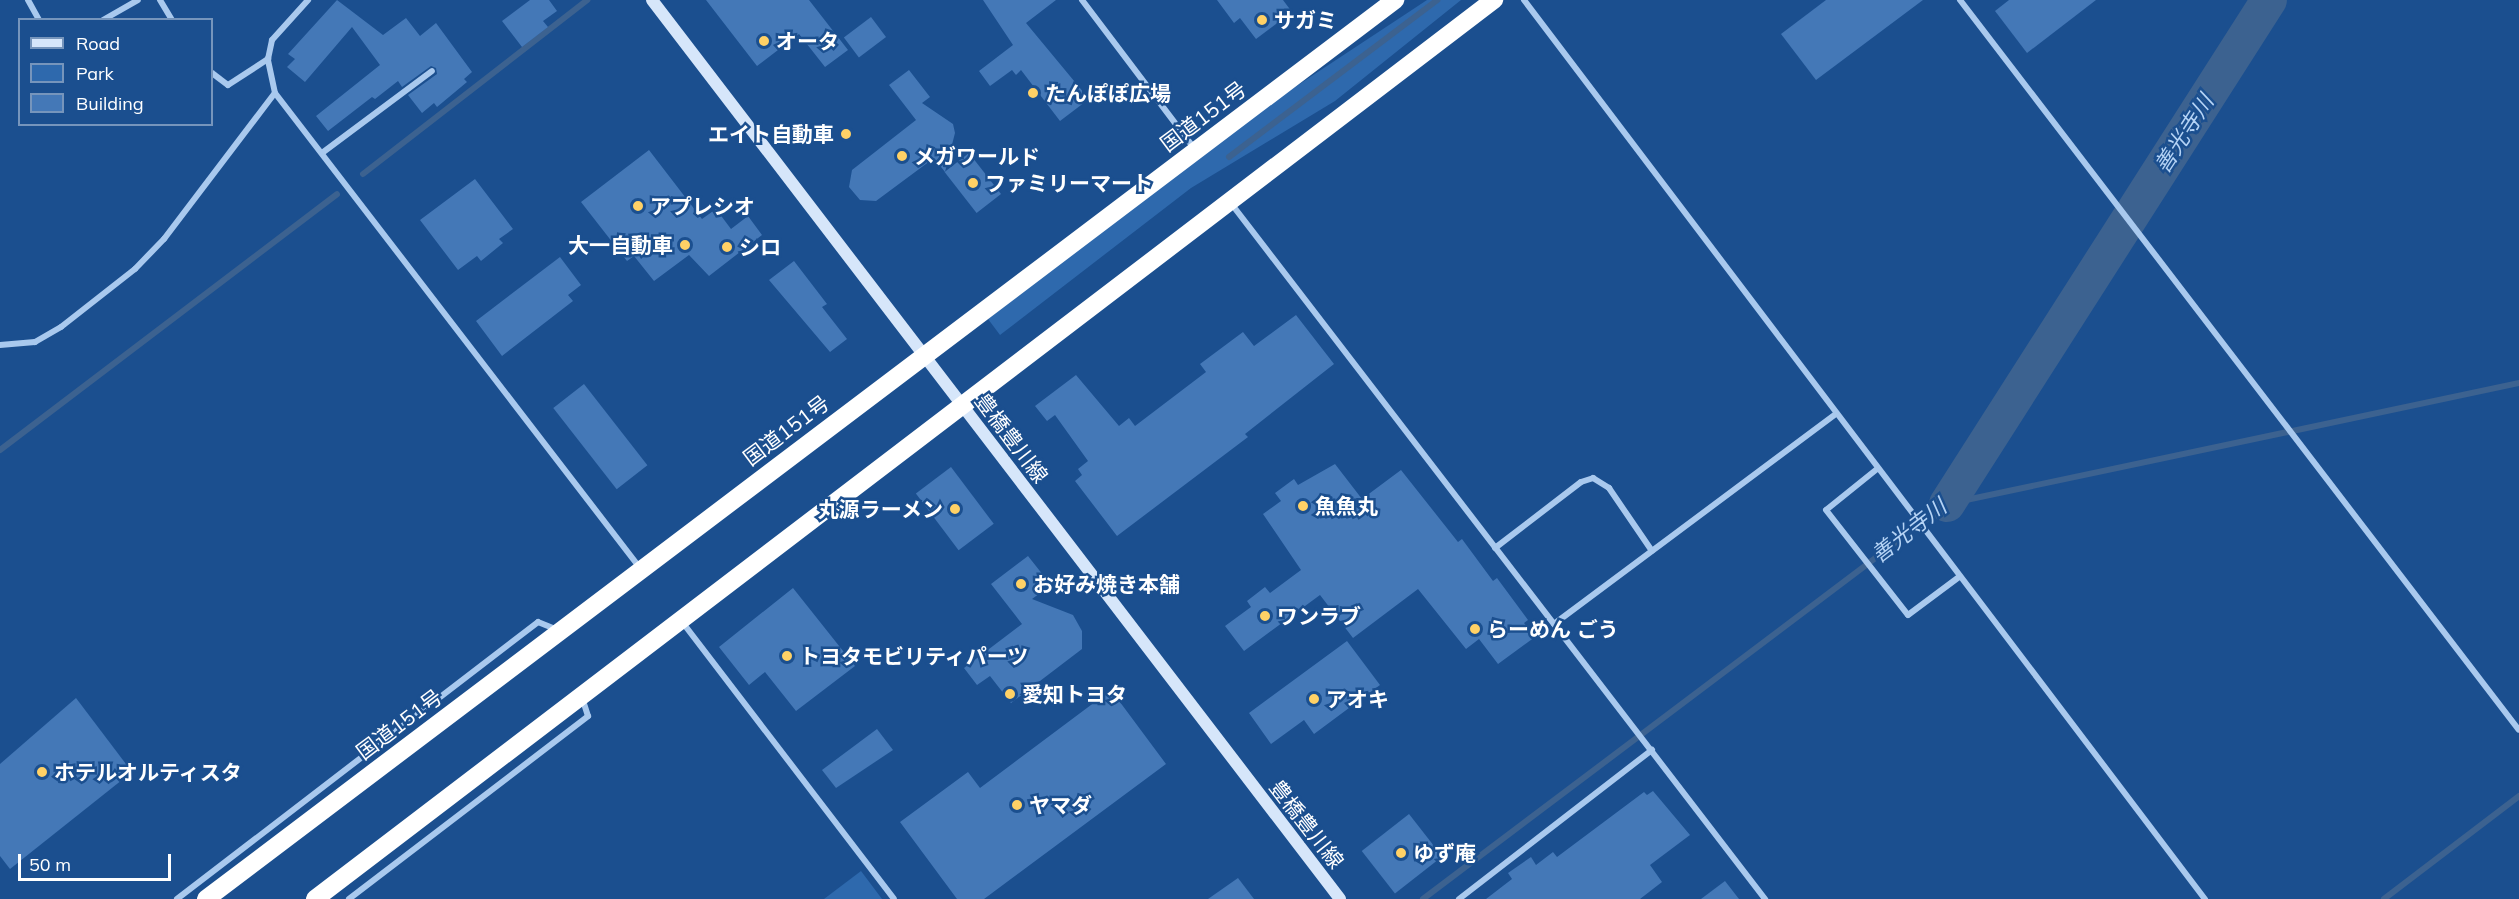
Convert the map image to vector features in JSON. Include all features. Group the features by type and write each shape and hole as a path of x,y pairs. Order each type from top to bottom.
{"highway":[{"name":"国道151号","path":"206,899 1395,0"},
{"path":"315,899 581,694 964,407 1494,0"}],"main road":[{"name":"豊橋豊川線","path":"652,0 1340,899"}],"street":[{"path":"28,0 38,18"},
{"path":"106,18 138,0"},
{"path":"160,0 171,18"},
{"path":"308,0 272,40 268,59 275,93 641,568"},
{"path":"1082,0 1195,150"},
{"path":"1524,0 1908,510 2205,899"},
{"path":"1960,0 2298,437 2519,730"},
{"path":"213,74 228,85 268,59"},
{"path":"322,153 432,71"},
{"path":"0,345 35,342 96,302 135,269 164,239 275,93"},
{"path":"1230,202 1765,899"},
{"path":"1554,624 1836,414"},
{"path":"1877,469 1826,510 1908,615 1959,577"},
{"path":"1495,548 1581,483 1593,478 1609,488 1652,551"},
{"path":"680,619 894,899"},
{"path":"177,899 538,622 559,630"},
{"path":"349,899 588,716 581,694"},
{"path":"1459,899 1652,750"}],"green space":[{"path":"1427,0 1461,0 1335,101 1191,188 1000,335 988,319 1242,122"},
{"path":"861,871 882,899 824,899"}],"building":[{"path":"337,0 383,35 406,18 420,36 436,23 472,72 464,79 467,82 437,107 434,103 422,113 408,95 437,74 436,68 431,66 402,87 398,81 375,99 372,97 328,131 316,116 380,65 352,27 305,82 287,67 295,59 288,54"},
{"path":"530,0 549,0 557,11 543,21 548,27 522,47 502,21"},
{"name":"オータ","path":"706,0 809,0 848,50 825,67 799,34 757,66"},
{"path":"983,0 1056,0 1026,23 1089,99 1060,121 1021,70 1016,75 1012,70 990,86 979,71 1013,45"},
{"name":"サガミ","path":"1217,0 1283,0 1292,12 1256,39 1240,18 1234,23"},
{"path":"1826,0 1923,0 1816,80 1781,34"},
{"path":"2009,0 2096,0 2027,53 1995,11"},
{"path":"871,17 886,37 859,57 844,37"},
{"name":"メガワールド","path":"909,70 930,97 922,103 953,124 955,133 945,172 934,158 876,201 860,200 849,187 852,170 916,120 889,85"},
{"path":"649,150 702,219 716,209 731,229 748,216 762,235 709,276 689,255 654,281 634,256 627,261 581,202"},
{"name":"ファミリーマート","path":"969,153 1001,194 977,213 945,172"},
{"path":"475,179 513,229 499,239 503,243 481,261 477,256 458,270 420,220"},
{"path":"560,257 581,285 568,295 573,301 502,356 476,321"},
{"path":"794,261 827,304 822,307 847,339 830,352 769,280"},
{"path":"1296,315 1334,364 1245,434 1248,437 1117,536 1075,481 1082,475 1078,469 1088,461 1055,415 1047,421 1035,406 1076,375 1119,426 1129,418 1135,426 1206,372 1200,364 1243,332 1254,346"},
{"path":"584,384 647,465 617,489 553,408"},
{"path":"1335,464 1362,499 1401,470 1458,542 1462,539 1493,581 1497,578 1528,620 1524,623 1535,637 1498,664 1479,639 1466,649 1418,589 1353,638 1320,595 1244,651 1225,626 1251,607 1247,601 1265,587 1270,593 1301,570 1263,514 1281,501 1275,493 1294,479 1298,485"},
{"name":"丸源ラーメン","path":"951,467 994,524 959,550 916,493"},
{"path":"1028,556 1051,585 1032,599 1073,615 1082,631 1082,649 1011,703 990,676 977,685 964,668 1022,624 991,584"},
{"name":"トヨタモビリティパーツ","path":"793,588 855,666 796,711 765,672 749,685 719,647"},
{"name":"アオキ","path":"1347,641 1380,685 1314,734 1304,720 1271,744 1249,713"},
{"name":"ヤマダ","path":"1111,690 1166,764 984,899 957,899 900,822 968,772 980,788"},
{"path":"76,698 132,772 10,869 0,856 0,764"},
{"path":"877,729 893,750 836,788 822,770"},
{"path":"1653,791 1690,835 1650,865 1662,882 1640,899 1486,899 1512,879 1508,873 1531,857 1536,865 1553,852 1557,857 1644,792 1647,795"},
{"name":"ゆず庵","path":"1409,814 1442,857 1395,893 1362,851"},
{"path":"1238,878 1254,899 1208,899"},
{"path":"1725,881 1739,899 1701,899"}],"waterway":[{"path":"363,174 587,0"},
{"path":"1229,157 1437,0"},
{"name":"善光寺川","path":"1947,504 2269,0"},
{"path":"0,450 337,194"},
{"name":"善光寺川","path":"1423,899 1947,504 2519,383"},
{"path":"2384,899 2519,796"}],"place":[{"name":"サガミ","path":"1262,20"},
{"name":"オータ","path":"764,41"},
{"name":"たんぽぽ広場","path":"1033,93"},
{"name":"エイト自動車","path":"846,134"},
{"name":"メガワールド","path":"902,156"},
{"name":"ファミリーマート","path":"973,183"},
{"name":"アプレシオ","path":"638,206"},
{"name":"大一自動車","path":"685,245"},
{"name":"シロ","path":"727,247"},
{"name":"魚魚丸","path":"1303,506"},
{"name":"丸源ラーメン","path":"955,509"},
{"name":"お好み焼き本舗","path":"1021,584"},
{"name":"ワンラブ","path":"1265,616"},
{"name":"らーめん ごう","path":"1475,629"},
{"name":"トヨタモビリティパーツ","path":"787,656"},
{"name":"愛知トヨタ","path":"1010,694"},
{"name":"アオキ","path":"1314,699"},
{"name":"ホテルオルティスタ","path":"42,772"},
{"name":"ヤマダ","path":"1017,805"},
{"name":"ゆず庵","path":"1401,853"}]}
